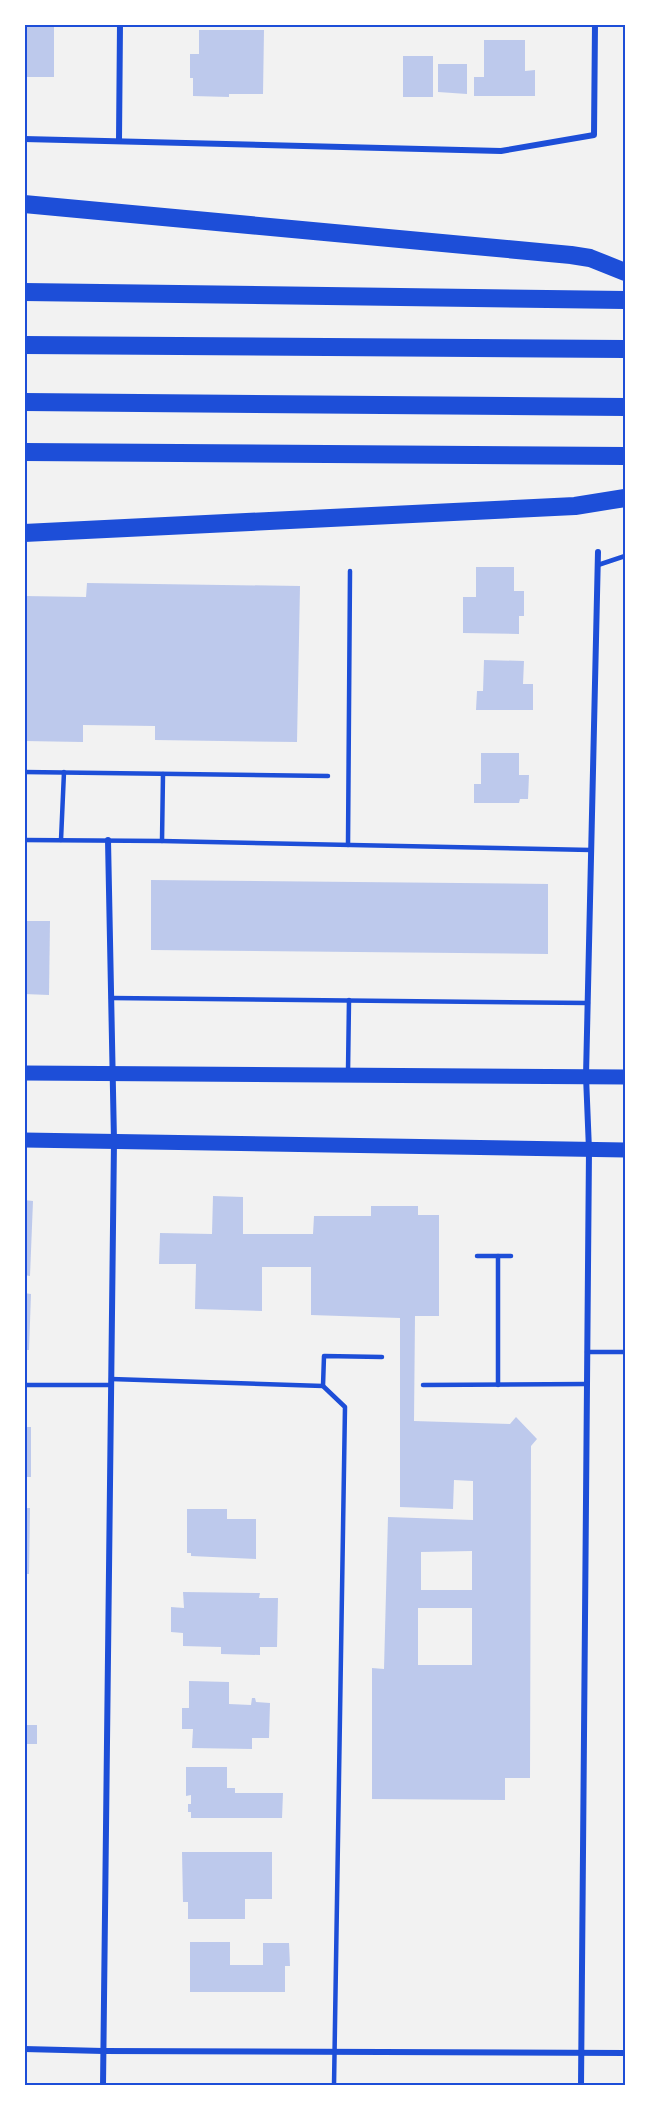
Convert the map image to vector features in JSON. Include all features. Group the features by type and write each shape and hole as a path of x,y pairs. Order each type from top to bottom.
{"highway":[{"path":"24,204 571,255 590,258 625,272"},
{"path":"24,292 625,300"},
{"path":"24,345 625,349"},
{"path":"24,402 625,407"},
{"path":"24,452 625,456"},
{"path":"24,533 575,506 625,498"}],"main road":[{"path":"24,1073 625,1077"},
{"path":"24,1140 625,1150"}],"street":[{"path":"119,140 120,24"},
{"path":"24,139 501,151 594,135 595,24"},
{"path":"582,2086 589,1150 586,1076 598,552"},
{"path":"103,2086 114,1141 108,840"},
{"path":"24,2049 625,2053"}],"lane":[{"path":"598,564 625,556"},
{"path":"348,845 350,571"},
{"path":"24,772 328,776"},
{"path":"61,840 64,772"},
{"path":"162,841 163,774"},
{"path":"24,840 591,850"},
{"path":"111,998 588,1003"},
{"path":"348,1075 349,1000"},
{"path":"477,1256 511,1256"},
{"path":"498,1256 498,1385"},
{"path":"587,1352 625,1352"},
{"path":"323,1386 324,1356 382,1357"},
{"path":"24,1385 111,1382 323,1386 345,1407 334,2086"},
{"path":"423,1385 587,1384"}],"building":[{"path":"24,24 54,24 54,77 24,77"},
{"path":"199,30 264,30 263,94 229,94 229,97 193,96 190,54 199,54"},
{"path":"484,40 525,40 525,71 535,70 535,96 474,96 474,77 484,77"},
{"path":"403,56 433,56 433,97 403,97"},
{"path":"438,64 467,64 467,94 438,92"},
{"path":"476,567 514,567 514,591 524,591 524,616 519,616 519,634 463,633 463,597 476,597"},
{"path":"87,583 300,586 297,742 155,740 155,726 83,725 83,742 24,741 24,596 86,597"},
{"path":"484,660 524,661 523,684 533,684 533,710 476,710 477,691 483,691"},
{"path":"481,753 519,753 519,775 529,775 528,799 520,799 519,803 474,803 474,784 481,784"},
{"path":"151,880 548,884 548,954 151,950"},
{"path":"24,921 50,921 49,995 24,994"},
{"path":"213,1196 243,1197 243,1234 313,1234 314,1216 371,1216 371,1206 418,1206 418,1215 439,1215 439,1316 415,1316 414,1421 510,1424 516,1417 537,1439 531,1446 530,1778 505,1778 505,1800 372,1799 372,1668 384,1669 388,1517 473,1520 473,1481 454,1480 453,1509 400,1507 400,1318 311,1315 311,1267 262,1267 262,1311 195,1309 196,1264 159,1264 160,1233 212,1234","holes":["472,1551 472,1590 421,1590 421,1552","418,1608 472,1608 472,1665 418,1665"]},
{"path":"24,1200 33,1201 30,1276 24,1275"},
{"path":"24,1293 31,1294 29,1350 24,1350"},
{"path":"24,1427 31,1427 31,1477 24,1477"},
{"path":"24,1508 30,1508 29,1574 24,1574"},
{"path":"187,1509 227,1509 227,1519 256,1519 256,1559 191,1556 191,1553 187,1553"},
{"path":"183,1592 260,1593 259,1598 278,1598 277,1647 260,1647 260,1655 221,1654 221,1647 183,1646 183,1633 171,1632 171,1607 184,1608"},
{"path":"24,1593 27,1593 26,1661 24,1661"},
{"path":"189,1681 229,1682 229,1704 251,1705 252,1698 255,1698 256,1702 270,1703 269,1738 252,1738 252,1749 192,1748 193,1729 182,1729 182,1708 189,1708"},
{"path":"24,1725 37,1725 37,1744 24,1744"},
{"path":"24,1765 27,1765 27,1816 24,1816"},
{"path":"186,1767 227,1767 227,1788 235,1788 235,1793 283,1793 282,1818 191,1818 188,1804 191,1804 191,1795 186,1796"},
{"path":"182,1852 272,1852 272,1899 245,1899 245,1919 188,1919 188,1902 183,1902"},
{"path":"24,1854 27,1854 27,1901 24,1901"},
{"path":"190,1942 230,1942 230,1965 263,1965 263,1943 289,1943 290,1966 285,1966 285,1992 190,1992"}]}
